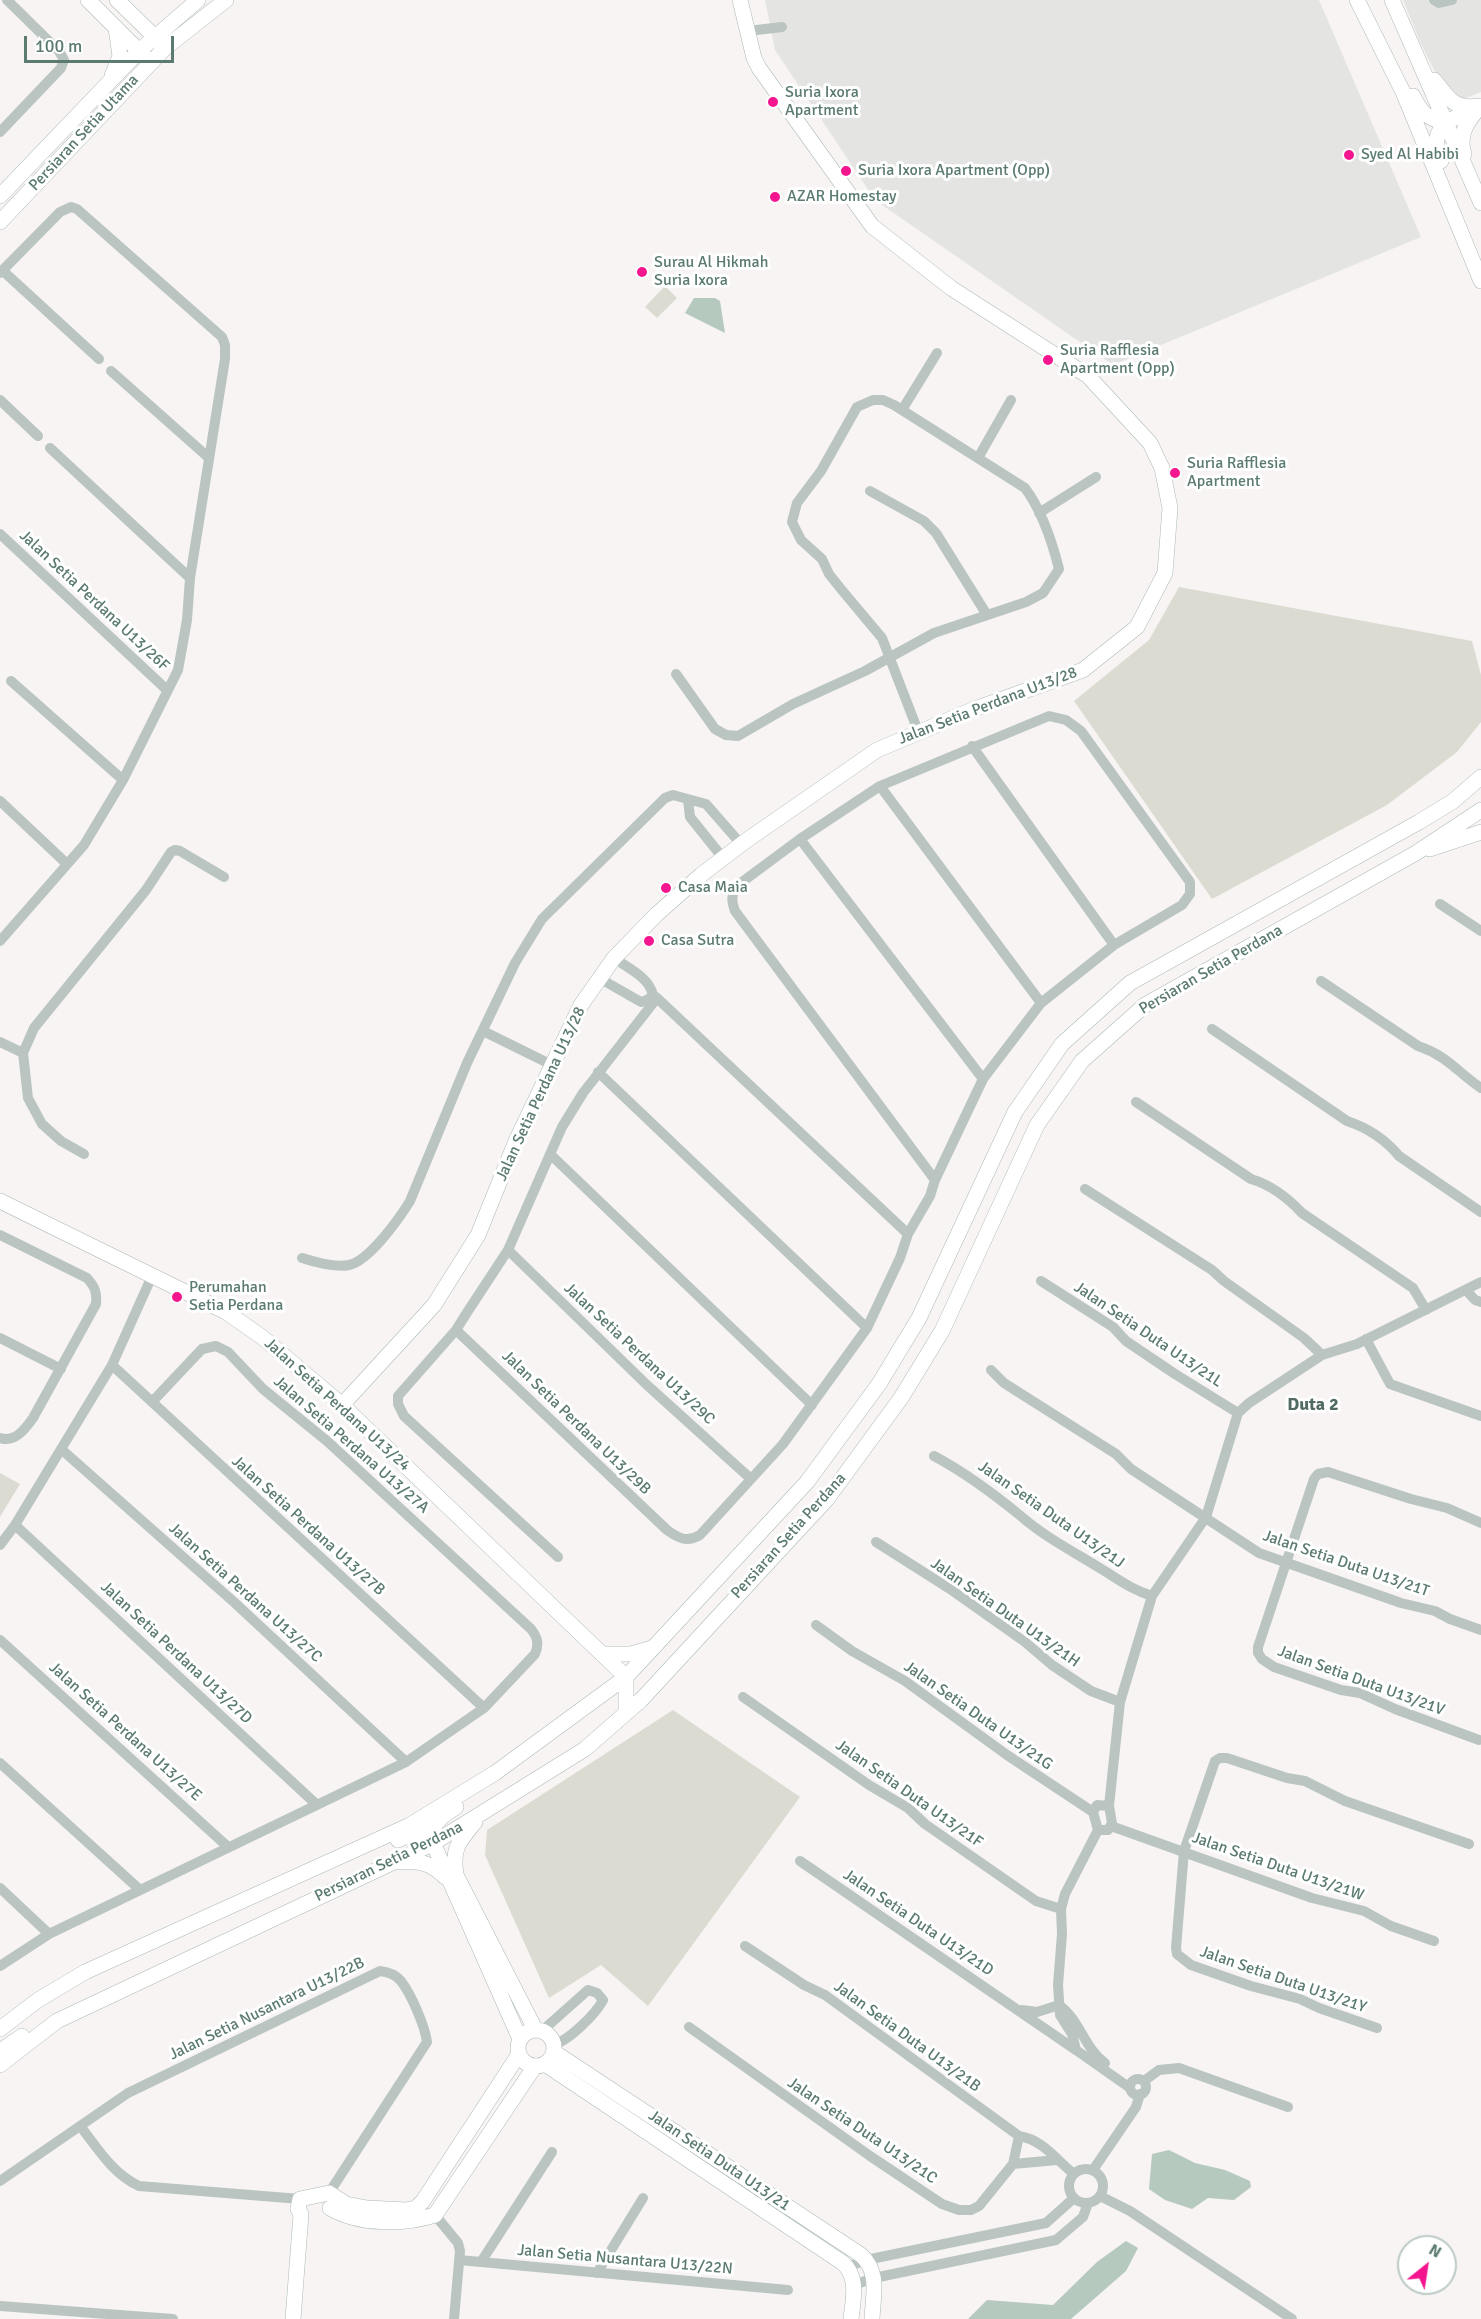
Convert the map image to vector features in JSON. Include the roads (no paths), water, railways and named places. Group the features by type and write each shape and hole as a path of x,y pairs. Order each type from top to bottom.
{"main road":[{"path":"88,0 150,63"},
{"path":"117,0 165,48"},
{"name":"Persiaran Setia Utama","path":"0,196 139,51 198,0"},
{"name":"Persiaran Setia Utama","path":"0,222 165,48 226,0"},
{"name":"Jalan Setia Perdana U13/28","path":"342,1405 434,1305 478,1234 516,1141 581,1005 614,958 657,914 741,844 852,765 877,750 918,732 1083,670 1137,627 1165,573 1171,518 1162,468 1150,443 1088,376 951,288 872,226 759,68 740,0"},
{"path":"1357,0 1403,92 1481,281"},
{"path":"1392,0 1481,202"},
{"path":"110,81 120,56 116,28"},
{"path":"1379,41 1395,58 1421,112 1445,123"},
{"path":"1419,61 1454,104 1466,108 1480,106"},
{"path":"1470,252 1464,216 1435,146 1438,132 1445,123 1480,106"},
{"path":"1480,106 1462,133 1461,146 1481,202"},
{"name":"Persiaran Setia Perdana","path":"0,2029 38,2000 85,1972 326,1861 410,1825 495,1773 626,1677 807,1482 879,1384 919,1318 1014,1112 1062,1044 1130,983 1369,851 1452,802 1481,777"},
{"path":"1369,851 1411,838 1460,809 1481,805"},
{"name":"Persiaran Setia Perdana","path":"0,2065 57,2021 392,1863 479,1816 585,1749 658,1681 827,1499 901,1398 942,1331 1037,1125 1082,1061 1145,1005 1416,853 1481,810"},
{"path":"1416,853 1481,832"},
{"name":"Jalan Setia Perdana U13/24","path":"0,1201 226,1312 262,1337 342,1405 626,1677"},
{"path":"323,1389 337,1392 357,1389 360,1422"},
{"path":"597,1698 608,1676 602,1654 631,1654 654,1647"},
{"path":"626,1713 626,1677 658,1681"},
{"path":"433,1839 443,1816 488,1786 520,1755"},
{"path":"479,1816 458,1844 452,1877 525,2062 547,2056"},
{"path":"293,2319 301,2206 331,2200 367,2208 406,2210 426,2214 446,2201 547,2056 550,2036 539,2030 452,1877 433,1839 414,1833 356,1856 326,1861"},
{"path":"392,1863 417,1861 434,1866 452,1877"},
{"path":"0,2051 29,2031 57,2021"},
{"path":"426,2214 429,2191 520,2047 524,2034 539,2030"},
{"name":"Jalan Setia Duta U13/21","path":"547,2056 866,2260"},
{"name":"Jalan Setia Duta U13/21","path":"547,2056 847,2267"},
{"path":"429,2191 446,2201"},
{"path":"866,2260 874,2278 872,2319"},
{"path":"847,2267 854,2285 851,2319"}],"street":[{"path":"1,129 62,68 64,60 59,51 7,0"},
{"path":"1436,2 1452,0"},
{"path":"748,31 782,27"},
{"path":"2,935 84,845 123,780 178,670 187,620 190,578 225,359 225,345 215,330 77,208 71,207 60,212 1,271 99,359"},
{"path":"902,410 937,352"},
{"path":"111,371 209,458"},
{"path":"0,400 38,436"},
{"path":"676,674 715,729 720,733 738,736 793,704 865,671 890,656 934,633 1026,602 1043,593 1059,569 1053,546 1033,499 1025,488 883,400 873,400 857,406 821,471 797,503 792,522 801,540 822,559 835,582 882,638 890,656 918,732"},
{"path":"978,458 1011,400"},
{"path":"51,448 190,578"},
{"path":"1039,513 1096,477"},
{"path":"870,491 924,521 936,532 987,615"},
{"name":"Jalan Setia Perdana U13/26F","path":"0,534 167,690"},
{"path":"11,681 123,780"},
{"path":"751,1479 783,1444 867,1328 900,1258 908,1234 930,1196 935,1180 983,1078 1041,1003 1114,945 1182,905 1190,894 1190,882 1081,731 1066,720 1049,716 880,786 800,839 738,885 732,894 735,911 935,1180"},
{"path":"972,746 1114,945"},
{"path":"880,786 1041,1003"},
{"path":"302,1257 346,1266 360,1261 401,1215 410,1201 483,1030 515,963 542,919 664,798 673,795 682,796 688,800 706,804 741,844"},
{"path":"688,800 690,817 723,858"},
{"path":"0,801 67,864"},
{"path":"800,839 983,1078"},
{"path":"84,1154 61,1141 42,1124 28,1098 23,1053 34,1028 146,890 171,852 180,851 224,876"},
{"path":"1440,904 1481,932"},
{"path":"614,958 651,985 655,996 908,1234"},
{"path":"599,978 641,1002 655,996"},
{"path":"1321,981 1419,1046 1434,1052 1481,1088"},
{"path":"558,1557 404,1416 398,1404 398,1396 456,1330 508,1250 567,1118 655,996"},
{"path":"1212,1029 1347,1121 1362,1126 1388,1143 1398,1156 1481,1212"},
{"path":"483,1030 552,1065"},
{"path":"0,1042 23,1053"},
{"path":"598,1072 867,1328"},
{"path":"1136,1102 1251,1179 1264,1183 1292,1202 1302,1213 1413,1288 1426,1310"},
{"path":"550,1154 812,1405"},
{"path":"1085,1189 1212,1270 1304,1338 1322,1355"},
{"path":"0,1235 87,1278 95,1286 96,1304 33,1418 21,1434 5,1440 0,1438"},
{"name":"Jalan Setia Perdana U13/29C","path":"508,1250 647,1384 751,1479"},
{"path":"0,1545 15,1525 112,1365 152,1276"},
{"name":"Jalan Setia Duta U13/21L","path":"1041,1281 1113,1327 1126,1341 1175,1374 1238,1413"},
{"path":"1098,1830 1108,1830 1112,1823 1109,1806 1120,1702 1152,1596 1206,1517 1238,1413 1249,1403 1322,1355 1366,1339 1481,1282"},
{"path":"1466,1290 1475,1300 1481,1302"},
{"name":"Jalan Setia Perdana U13/29B","path":"456,1330 677,1538 686,1540 700,1535 751,1479"},
{"path":"0,1338 61,1369"},
{"path":"1366,1339 1390,1384 1481,1416"},
{"name":"Jalan Setia Perdana U13/27A","path":"152,1402 202,1349 208,1346 222,1348 263,1389 327,1441 531,1629 538,1641 534,1654 484,1708"},
{"name":"Jalan Setia Perdana U13/27B","path":"112,1365 484,1708"},
{"name":"Jalan Setia Duta U13/21T","path":"991,1370 1004,1383 1116,1454 1131,1469 1259,1553 1401,1603 1435,1611 1481,1630"},
{"name":"Jalan Setia Perdana U13/27C","path":"61,1449 235,1603 406,1762"},
{"name":"Jalan Setia Duta U13/21J","path":"934,1456 1009,1504 1022,1517 1083,1560 1102,1569 1132,1590 1152,1596"},
{"name":"Jalan Setia Duta U13/21V","path":"1479,1740 1395,1709 1360,1693 1341,1690 1268,1664 1258,1653 1258,1647 1314,1479 1323,1472 1447,1508 1481,1523"},
{"name":"Jalan Setia Perdana U13/27D","path":"15,1525 316,1804"},
{"name":"Jalan Setia Duta U13/21H","path":"876,1542 950,1589 1091,1691 1120,1702"},
{"name":"Jalan Setia Duta U13/21G","path":"816,1624 852,1651 905,1681 1007,1755 1093,1812"},
{"name":"Jalan Setia Perdana U13/27E","path":"0,1640 228,1847"},
{"name":"Jalan Setia Duta U13/21F","path":"743,1697 869,1785 908,1808 925,1824 1036,1901 1061,1909"},
{"path":"0,1966 49,1934 406,1762 484,1708"},
{"name":"Jalan Setia Duta U13/21Y","path":"1377,2028 1201,1968 1182,1960 1177,1954 1184,1851 1215,1761 1227,1758 1287,1778 1305,1781 1346,1801 1469,1844"},
{"path":"0,1763 139,1889"},
{"path":"1076,2050 1071,2034 1060,2015 1061,1909 1065,1894 1098,1830 1093,1812 1097,1805 1109,1806"},
{"name":"Jalan Setia Duta U13/21W","path":"1111,1826 1312,1898 1364,1911 1391,1926 1434,1941"},
{"name":"Jalan Setia Duta U13/21D","path":"800,1861 1076,2050 1131,2085"},
{"path":"0,1888 49,1934"},
{"name":"Jalan Setia Duta U13/21B","path":"745,1946 804,1985 825,1995 1019,2136 1041,2144 1074,2174"},
{"name":"Jalan Setia Nusantara U13/22B","path":"0,2181 128,2093 380,1971 390,1973 401,1981 425,2028 427,2042 331,2200"},
{"path":"539,2030 588,1990 597,1993 603,2000 599,2008 547,2056"},
{"path":"1019,2010 1037,2012 1059,2005"},
{"path":"1059,2005 1070,2013 1093,2053 1131,2085 1135,2094 1140,2094"},
{"name":"Jalan Setia Duta U13/21C","path":"689,2027 772,2088 942,2204 959,2210 971,2210 979,2206 1013,2164"},
{"path":"1144,2081 1159,2070 1179,2068 1288,2107"},
{"path":"1131,2085 1136,2079 1144,2081"},
{"path":"1093,2170 1136,2107 1140,2094 1146,2089 1144,2081"},
{"path":"81,2127 116,2172 139,2186 301,2206"},
{"path":"1019,2136 1013,2164 1057,2160"},
{"path":"481,2262 552,2152"},
{"path":"854,2285 874,2278 1056,2240 1083,2217 1088,2203 1100,2196 1103,2182 1093,2170 1083,2169 1074,2174 1070,2188 1074,2198 1088,2203"},
{"path":"1100,2196 1130,2211 1292,2319"},
{"path":"597,2272 643,2198"},
{"path":"847,2267 866,2260 1046,2223 1053,2220 1074,2198"},
{"path":"426,2214 458,2243 460,2251 454,2319"},
{"name":"Jalan Setia Nusantara U13/22N","path":"459,2260 788,2290"},
{"path":"0,2306 173,2319"}],"place":[{"name":"Suria Ixora Apartment","path":"773,102"},
{"name":"Syed Al Habibi","path":"1349,155"},
{"name":"Suria Ixora Apartment (Opp)","path":"846,171"},
{"name":"AZAR Homestay","path":"775,197"},
{"name":"Surau Al Hikmah Suria Ixora","path":"642,272"},
{"name":"Suria Rafflesia Apartment (Opp)","path":"1048,360"},
{"name":"Suria Rafflesia Apartment","path":"1175,473"},
{"name":"Casa Maia","path":"666,888"},
{"name":"Casa Sutra","path":"649,941"},
{"name":"Perumahan Setia Perdana","path":"177,1297"}],"district":[{"name":"Duta 2","path":"1313,1405"}]}
